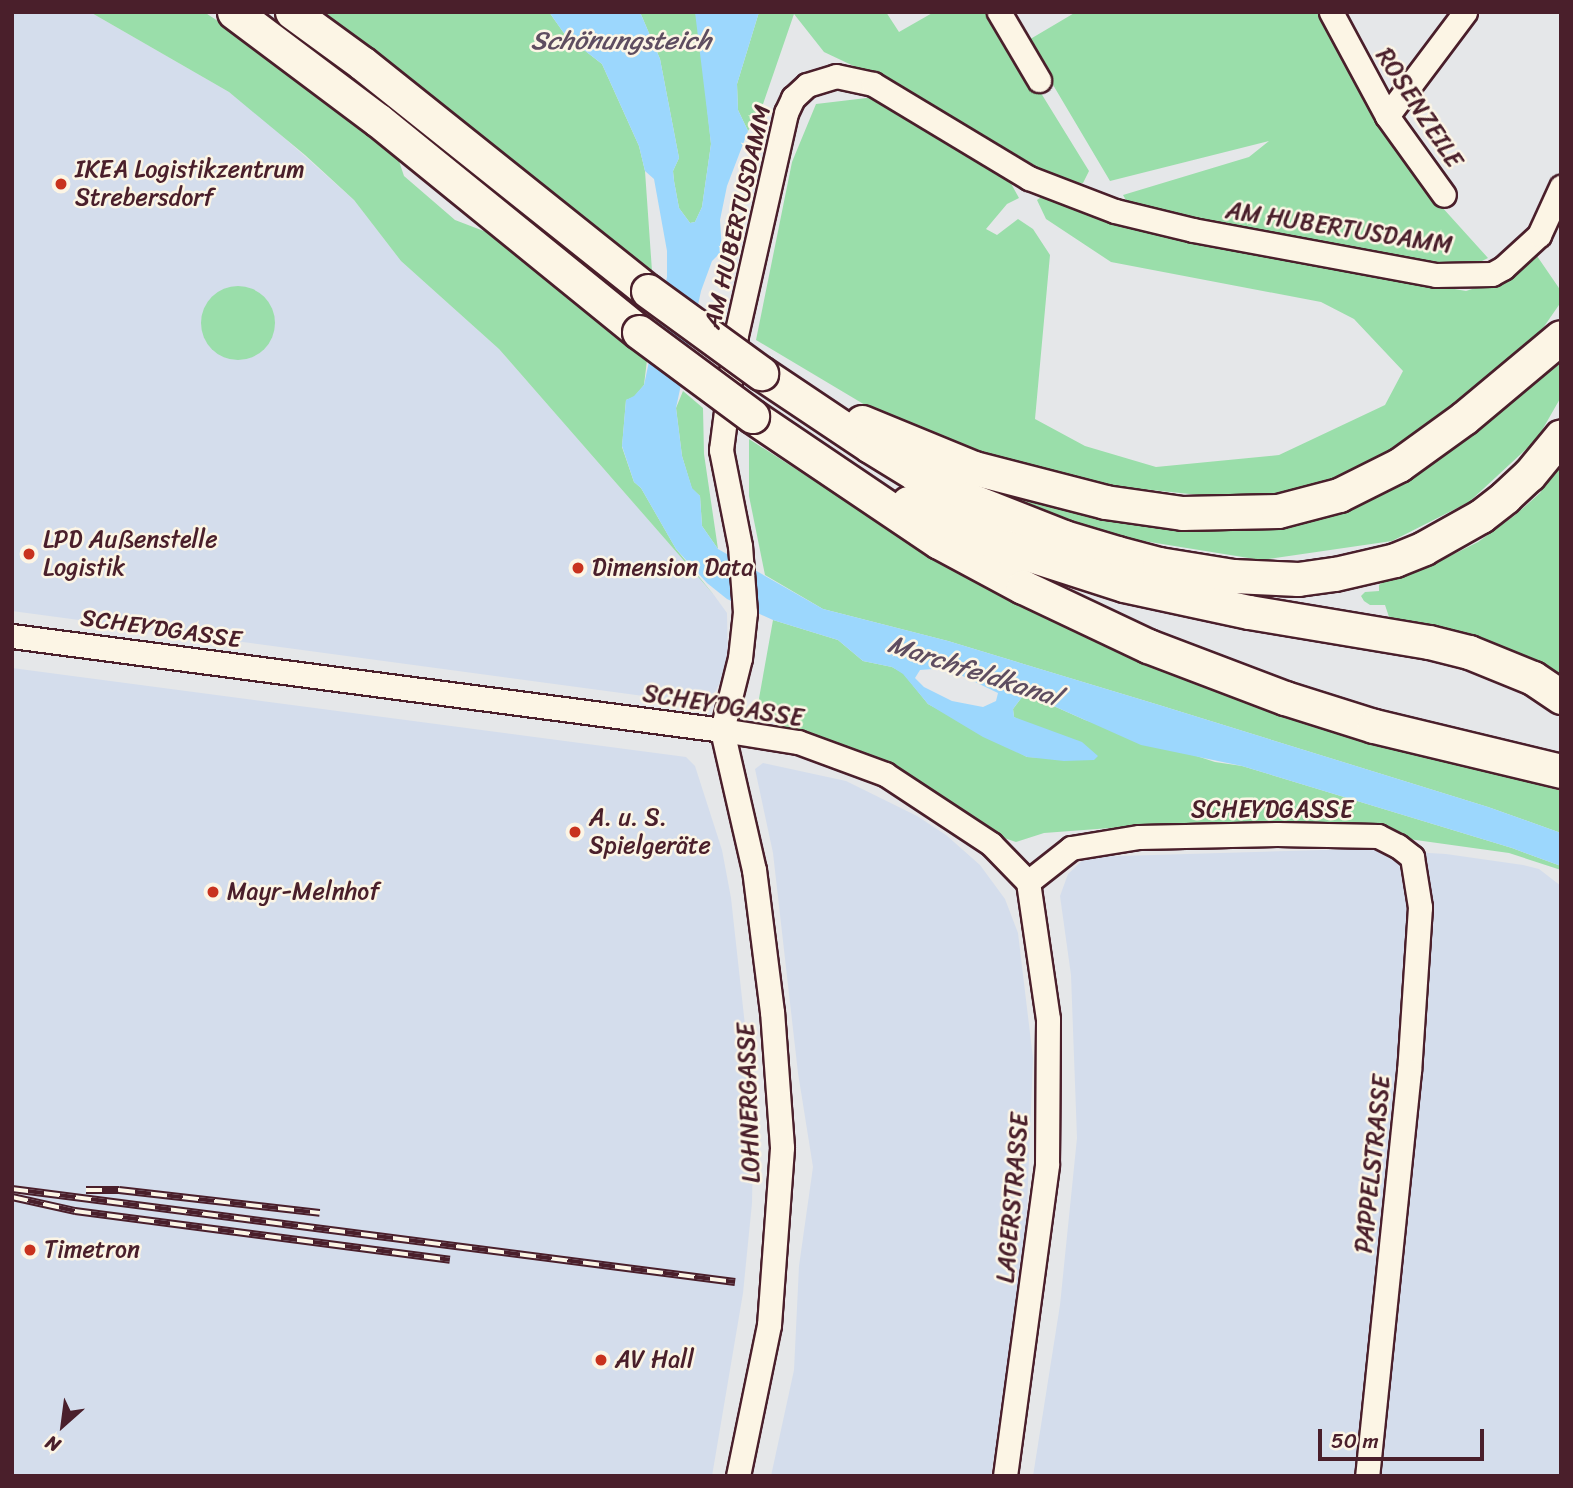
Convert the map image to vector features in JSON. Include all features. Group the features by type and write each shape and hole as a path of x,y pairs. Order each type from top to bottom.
{"highway":[{"path":"234,12 378,120 639,332 752,416 939,542 1023,587 1148,646 1285,698 1374,726 1561,771"},
{"path":"292,12 362,63 648,291 761,373 914,473 1017,519 1159,564 1268,579 1335,574 1395,560 1424,548 1481,516 1505,497 1561,436"},
{"path":"810,403 974,468 1063,493 1182,513 1248,514 1321,501 1399,466 1464,418 1561,337"},
{"path":"841,475 1006,547 1062,567 1184,599 1469,652 1533,678 1561,697"}],"street":[{"path":"999,12 1039,80"},
{"name":"ROSENZEILE","path":"1331,12 1387,116 1444,195"},
{"path":"1387,116 1465,12"},
{"name":"AM HUBERTUSDAMM","path":"722,730 740,658 744,612 740,546 721,450 736,335 786,113 793,98 807,85 836,76 873,84 1029,178 1115,211 1193,230 1436,275 1492,274 1503,268 1539,235 1561,187"},
{"name":"SCHEYDGASSE","path":"12,636 722,730 798,743 885,774 984,838 1028,882 1071,848 1139,837 1277,834 1378,836 1412,857"},
{"name":"LOHNERGASSE","path":"722,730 754,870 773,1024 782,1147 769,1325 738,1476"},
{"name":"PAPPELSTRASSE","path":"1367,1476 1410,1057 1420,906 1412,857"},
{"name":"LAGERSTRASSE","path":"1005,1476 1015,1421 1047,1164 1048,1019 1028,882"}],"shaded area":[{"path":"12,12 90,12 229,92 354,200 401,261 499,349 714,595 727,613 728,667 715,692 693,702 12,611"},
{"path":"12,668 686,757 695,766 722,850 731,898 751,1080 753,1149 752,1203 743,1293 712,1476 12,1476"},
{"path":"763,763 846,781 917,816 946,835 980,865 1005,899 1018,933 1033,1058 1025,1257 991,1476 771,1476 794,1370 799,1266 813,1167 798,1073 773,853 755,769"},
{"path":"1359,849 1446,854 1523,865 1539,869 1561,886 1561,1476 1033,1476 1060,1305 1077,1138 1071,975 1060,896 1068,874 1086,857"}],"green space":[{"path":"90,12 204,12 252,43 398,158 404,176 455,220 502,238 647,360 644,385 634,397 626,400 622,447 634,482 641,488 676,549 714,595 499,349 401,261 354,200 229,92"},
{"path":"321,12 549,12 566,36 602,64 639,146 645,171 652,271 361,40"},
{"path":"640,12 695,12 698,21 711,144 702,207 695,222 690,223 679,208 673,171 679,158 660,59"},
{"path":"759,12 886,12 899,32 934,12 991,12 1089,171 1083,183 1064,182 898,87 824,52 794,14 761,110 748,131 738,110 737,84"},
{"path":"1076,12 1317,12 1382,127 1441,206 1488,258 1468,268 1448,267 1130,207 1123,195 1249,157 1269,141 1110,181 1027,41"},
{"path":"875,97 1008,178 1019,198 1007,204 986,229 997,235 1018,219 1033,229 1050,255 1035,419 1085,446 1156,467 1279,455 1385,405 1403,371 1354,319 1321,302 1111,262 1046,219 1037,200 1044,195 1075,208 1223,249 1466,291 1509,277 1537,256 1561,291 1561,302 1541,331 1430,424 1372,462 1339,477 1302,489 1252,498 1218,497 1114,486 1016,462 897,424 756,340 792,162 816,104"},
{"path":"238,286 252,289 264,297 272,309 275,323 272,337 264,349 252,357 238,360 224,357 212,349 204,337 201,323 204,309 212,297 224,289"},
{"path":"1561,363 1561,397 1537,439 1469,502 1392,541 1261,560 1094,533 958,482 1283,524 1404,482"},
{"path":"683,391 703,408 704,454 718,549 702,526 700,496 692,489 682,456 676,408"},
{"path":"749,439 931,556 1294,717 1561,791 1561,833 1488,807 1159,705 948,641 823,609 765,575 749,496"},
{"path":"1561,462 1561,676 1545,667 1390,620 1385,605 1370,605 1364,601 1361,596 1365,592 1379,591 1379,585 1386,580 1434,564 1478,542 1540,493"},
{"path":"773,620 838,640 863,661 892,667 903,673 928,704 1027,757 1093,760 1014,717 1013,709 1022,697 1038,699 1085,720 1215,762 1242,766 1512,848 1561,866 1561,870 1509,853 1301,824 1137,826 1044,833 1016,842 989,833 899,770 835,743 777,725 758,704"}],"water":[{"path":"549,12 640,12 660,59 679,158 673,171 674,181 679,208 690,223 695,222 702,207 711,144 695,12 759,12 737,84 738,110 748,131 727,186 720,220 722,251 712,261 701,291 676,408 682,456 692,488 700,496 702,526 718,549 823,609 948,641 1159,705 1488,807 1561,833 1561,866 1512,848 1242,766 1141,745 1038,699 1022,697 1013,709 1014,717 1082,742 1098,756 1094,760 1064,761 1027,757 983,737 928,704 903,674 892,667 863,661 838,640 773,620 727,599 707,583 676,549 641,488 634,482 622,446 626,400 644,385 667,277 667,251 654,179 645,171 639,146 602,64 566,36","holes":["946,668 998,693 996,701 983,707 952,701 924,687 915,678 920,670"]}],"railway":[{"path":"12,1189 735,1282"},
{"path":"86,1190 119,1190 320,1213"},
{"path":"12,1197 75,1211 450,1260"}],"place":[{"name":"IKEA Logistikzentrum Strebersdorf","path":"61,184"},
{"name":"LPD Außenstelle Logistik","path":"29,554"},
{"name":"Dimension Data","path":"578,568"},
{"name":"A. u. S. Spielgeräte","path":"575,832"},
{"name":"Mayr-Melnhof","path":"213,892"},
{"name":"Timetron","path":"30,1250"},
{"name":"AV Hall","path":"601,1360"}],"water label":[{"name":"Schönungsteich","path":"621,41"},
{"name":"Marchfeldkanal","path":"974,671"}]}
